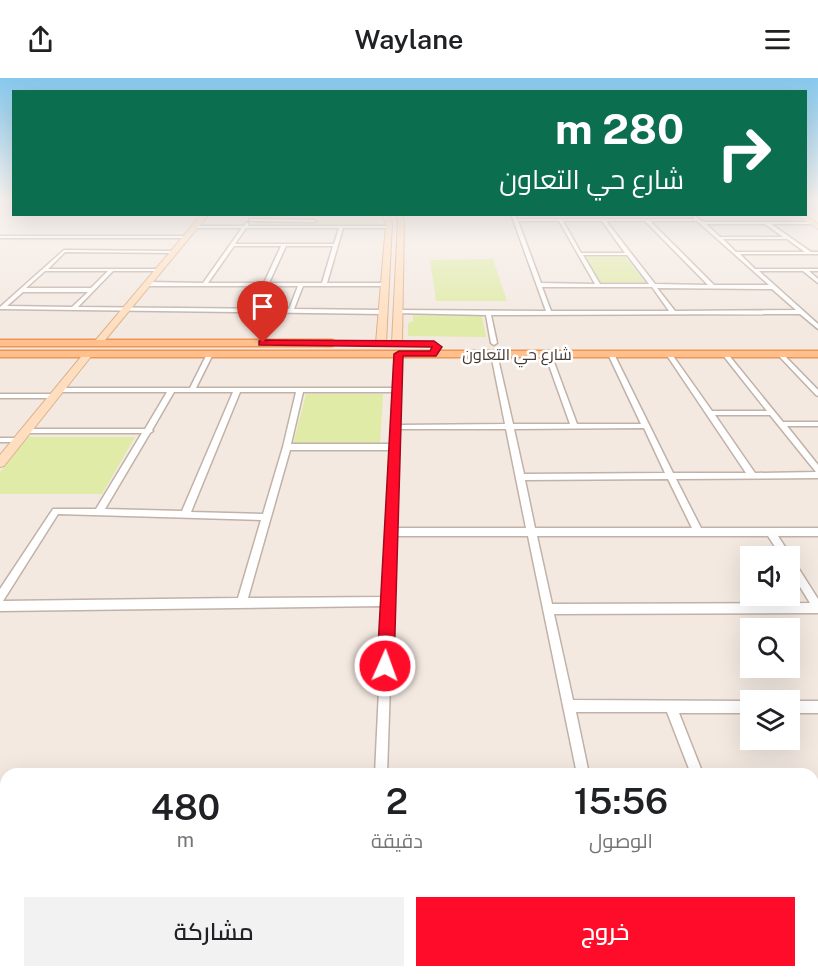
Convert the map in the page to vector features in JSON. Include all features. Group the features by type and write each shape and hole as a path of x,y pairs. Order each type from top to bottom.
{"main road":[{"path":"98,343 182,243"},
{"path":"381,343 387,243"},
{"path":"398,349 400,243"},
{"path":"386,270 399,270"},
{"name":"شارع حي التعاون","path":"0,343 381,343 398,349"},
{"path":"3,354 6,348 15,343"},
{"name":"شارع حي التعاون","path":"3,354 210,354 433,348 818,344"},
{"name":"شارع حي التعاون","path":"494,349 548,354 818,354"},
{"path":"0,463 88,354"}],"street":[{"path":"522,243 549,312"},
{"path":"574,243 598,285"},
{"path":"621,243 673,312"},
{"path":"669,243 712,286"},
{"path":"724,243 818,327"},
{"path":"795,243 810,253"},
{"path":"206,284 232,245 335,245 324,284"},
{"path":"266,284 284,245"},
{"path":"1,309 64,251 175,252"},
{"path":"735,253 818,253"},
{"path":"580,254 629,254"},
{"path":"44,270 159,270"},
{"path":"74,308 112,270"},
{"path":"754,270 818,270"},
{"path":"804,270 818,281"},
{"path":"148,284 385,285"},
{"path":"291,311 301,284"},
{"path":"538,285 772,287"},
{"path":"22,290 92,290"},
{"path":"1,309 383,312"},
{"path":"398,312 801,312"},
{"path":"489,313 509,426 583,768"},
{"path":"381,768 398,349"},
{"path":"192,390 210,354"},
{"path":"548,354 574,426"},
{"path":"611,354 699,532"},
{"path":"669,354 752,475"},
{"path":"725,354 774,413 818,472"},
{"path":"780,354 818,394"},
{"path":"0,396 172,390 397,390"},
{"path":"99,512 172,390"},
{"path":"185,515 237,390"},
{"path":"242,603 287,447 300,390"},
{"path":"710,413 774,413"},
{"path":"782,424 818,424"},
{"path":"395,427 645,426"},
{"path":"0,440 22,435 149,431"},
{"path":"287,447 394,447"},
{"path":"520,477 752,475 818,472"},
{"path":"0,598 57,511 266,517"},
{"path":"391,532 818,532"},
{"path":"771,532 780,546"},
{"path":"548,609 818,608 800,579"},
{"path":"0,606 388,601"},
{"path":"569,706 740,707"},
{"path":"670,706 695,768"},
{"path":"800,707 818,707"}],"green space":[{"path":"584,257 625,257 645,282 600,282"},
{"path":"493,259 507,301 436,301 430,260"},
{"path":"413,315 482,316 486,337 408,336 408,323 413,321"},
{"path":"306,394 383,394 380,445 293,444"},
{"path":"28,437 135,437 102,494 0,494 0,472"}],"route":[{"path":"263,343 434,343 437,347 437,351 432,354 399,354 385,666"}]}
